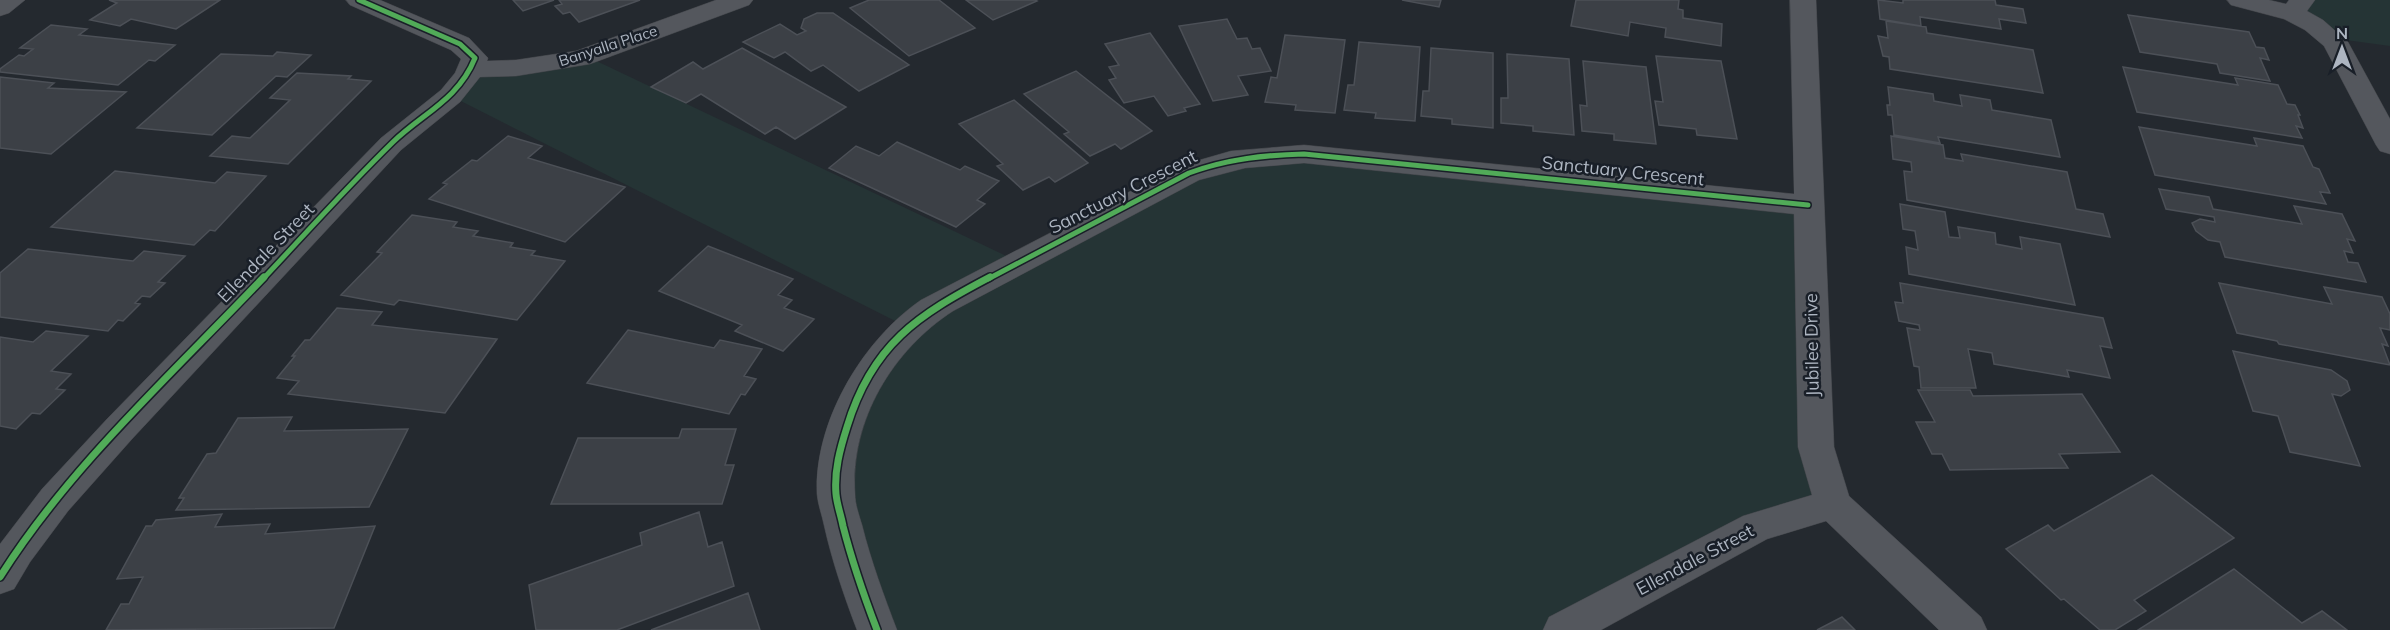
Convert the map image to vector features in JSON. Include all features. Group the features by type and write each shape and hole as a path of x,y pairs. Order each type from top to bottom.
{"street":[{"path":"0,8 12,0"},
{"path":"359,0 460,44 475,58 471,69"},
{"name":"Banyalla Place","path":"471,69 516,68 581,58 740,0"},
{"name":"Jubilee Drive","path":"1803,0 1814,425 1816,447 1833,504"},
{"path":"2240,0 2297,7 2335,42 2390,145"},
{"name":"Ellendale Street","path":"0,577 37,524 106,444 396,139 459,89 471,69"},
{"name":"Sanctuary Crescent","path":"877,630 857,579 836,495 837,465 844,437 859,396 882,355 916,319 941,303 1189,172 1208,165 1257,156 1304,154 1808,205"},
{"path":"1833,504 1967,630"},
{"name":"Ellendale Street","path":"1563,630 1756,527 1833,504"}],"shaded area":[{"path":"2302,0 2390,0 2390,46 2331,38 2299,5"},
{"path":"586,56 1019,262 1189,173 1257,156 1808,205 1833,504 1563,630 877,630 837,465 907,327 451,96 467,79"}],"building":[{"path":"109,0 220,0 176,29 131,19 120,26 90,20 117,3"},
{"path":"513,0 554,0 523,11"},
{"path":"559,0 640,0 579,22 570,12 563,14 555,6 562,4"},
{"path":"869,0 939,0 975,28 909,56 850,8"},
{"path":"966,0 1035,0 1037,1 993,20"},
{"path":"1402,0 1441,0 1439,7"},
{"path":"1576,0 1679,0 1678,9 1683,10 1683,18 1722,24 1721,46 1665,37 1666,28 1630,22 1628,36 1571,26"},
{"path":"1878,0 1903,3 1903,0 1995,0 1996,5 2023,9 2026,23 1999,19 2001,29 1920,17 1921,26 1880,19"},
{"path":"817,13 833,13 909,65 859,91 823,65 811,71 785,52 774,58 743,42 780,24 797,35 806,31 801,28 804,19"},
{"path":"2128,15 2249,32 2256,47 2264,48 2269,60 2260,58 2270,81 2220,73 2217,64 2140,52"},
{"path":"1227,19 1237,39 1247,38 1252,49 1260,48 1271,71 1238,76 1248,95 1213,101 1179,26"},
{"path":"1886,21 1926,27 1927,33 2033,50 2043,93 1890,69 1889,57 1883,56 1878,36 1888,38"},
{"path":"51,25 87,29 79,35 175,45 155,61 149,60 118,85 0,72 0,69 19,55 24,56 33,49 20,48"},
{"path":"1150,33 1200,104 1184,108 1186,111 1168,116 1154,96 1124,103 1109,80 1116,78 1109,67 1119,65 1105,44"},
{"path":"1285,35 1345,40 1335,113 1295,110 1296,105 1265,102 1271,77 1277,78"},
{"path":"1359,42 1420,47 1415,121 1375,118 1376,113 1344,110 1348,85 1354,85"},
{"path":"742,48 846,107 795,139 776,127 765,134 701,94 686,103 651,87 693,62 703,69"},
{"path":"1431,48 1493,53 1493,128 1452,124 1452,119 1421,116 1423,91 1429,91"},
{"path":"277,52 311,55 287,77 276,76 212,135 137,128 221,54 273,56"},
{"path":"1507,54 1569,59 1574,135 1533,131 1533,126 1501,123 1501,98 1508,98"},
{"path":"1656,56 1721,61 1737,139 1697,135 1696,129 1659,125 1655,101 1663,102"},
{"path":"1583,61 1646,67 1656,144 1614,140 1614,134 1582,131 1580,105 1587,106"},
{"path":"2123,67 2238,85 2235,78 2278,85 2287,104 2295,105 2300,115 2298,115 2303,128 2296,126 2302,138 2137,112"},
{"path":"1076,71 1152,131 1121,149 1115,144 1090,156 1064,134 1069,132 1024,94"},
{"path":"297,73 351,76 348,79 371,81 288,164 210,156 232,136 250,138 290,100 270,98"},
{"path":"0,77 54,83 48,88 126,92 51,154 0,148"},
{"path":"1888,87 1933,94 1934,101 1962,106 1960,95 1990,100 1992,110 2051,120 2060,157 1938,137 1940,143 1894,135 1892,115 1888,115 1887,105 1890,105"},
{"path":"1014,100 1088,163 1055,182 1049,177 1023,190 997,166 1003,164 959,124"},
{"path":"2139,127 2257,146 2254,138 2303,146 2313,167 2319,169 2330,193 2320,192 2326,204 2155,175"},
{"path":"508,136 542,146 528,158 625,187 565,242 429,199 447,184 443,183 472,160 477,161"},
{"path":"1891,136 1943,145 1945,158 1963,161 1961,154 2067,172 2076,209 2103,214 2110,237 1907,200 1904,171 1912,172 1911,162 1893,159"},
{"path":"897,142 960,170 965,166 999,181 977,200 985,204 956,227 829,168 856,146 879,156"},
{"path":"115,171 215,183 227,172 266,176 215,231 210,230 194,245 51,227"},
{"path":"2159,189 2209,197 2213,209 2302,224 2294,206 2342,214 2355,241 2347,239 2353,253 2344,251 2348,262 2358,263 2366,282 2225,257 2220,242 2208,240 2196,231 2192,223 2200,219 2215,222 2214,217 2166,209"},
{"path":"1900,204 1945,212 1949,237 1960,238 1958,227 1995,233 1996,244 2022,249 2020,237 2060,244 2075,305 1909,274 1906,247 1918,250 1915,231 1903,229"},
{"path":"412,215 457,222 453,227 478,231 473,236 513,243 510,247 535,251 531,255 565,261 517,320 399,300 394,305 341,295 382,253 377,252"},
{"path":"708,246 793,279 778,295 792,300 784,308 814,319 783,351 735,331 742,325 659,291"},
{"path":"28,249 133,261 144,251 185,256 158,282 165,283 150,297 142,296 135,303 140,304 123,321 118,320 108,331 0,317 0,273"},
{"path":"1900,283 2103,318 2112,348 2100,346 2110,378 2067,370 2069,377 1994,364 1992,353 1968,349 1976,388 1921,388 1919,367 1914,366 1907,328 1920,330 1919,325 1899,321 1895,302 1903,303"},
{"path":"2219,283 2332,304 2324,287 2382,297 2390,314 2390,330 2380,328 2388,346 2382,344 2390,365 2279,344 2277,341 2237,333"},
{"path":"337,308 382,312 372,325 497,339 445,413 288,394 299,381 277,378 305,340 310,340"},
{"path":"628,330 714,348 720,340 762,349 744,376 756,379 745,395 741,394 729,414 587,383"},
{"path":"46,331 88,336 51,371 71,374 56,389 65,390 40,414 32,413 16,429 0,426 0,337 33,342"},
{"path":"2233,351 2331,370 2347,381 2350,390 2341,396 2332,394 2360,466 2290,452 2278,416 2253,411"},
{"path":"1918,390 1970,390 1973,396 2082,394 2120,452 2059,454 2068,468 1950,470 1942,454 1932,454 1916,422 1935,422"},
{"path":"292,417 284,431 408,429 369,507 176,510 184,498 179,498 207,454 216,453 238,418"},
{"path":"682,429 736,429 725,465 734,465 722,504 551,504 578,438 679,438"},
{"path":"2152,475 2234,538 2134,600 2146,611 2115,630 2100,630 2064,599 2061,600 2006,549 2048,525 2054,531"},
{"path":"699,512 708,547 722,542 734,586 617,630 536,630 529,585 642,545 640,533"},
{"path":"222,514 215,527 270,524 265,534 375,526 334,628 106,630 121,604 129,604 143,577 117,579 146,526 152,526 156,520"},
{"path":"2234,569 2302,623 2322,611 2347,630 2138,630"},
{"path":"748,593 760,630 651,630"},
{"path":"1842,617 1855,630 1817,630"}],"cycle path":[{"path":"0,577 35,525 97,452 391,144 450,96 469,73 475,58 460,44 359,0"},
{"path":"877,630 853,563 836,495 838,460 843,441 856,402 874,367 903,332 941,303 1189,173 1245,158 1304,154 1808,205"}]}
